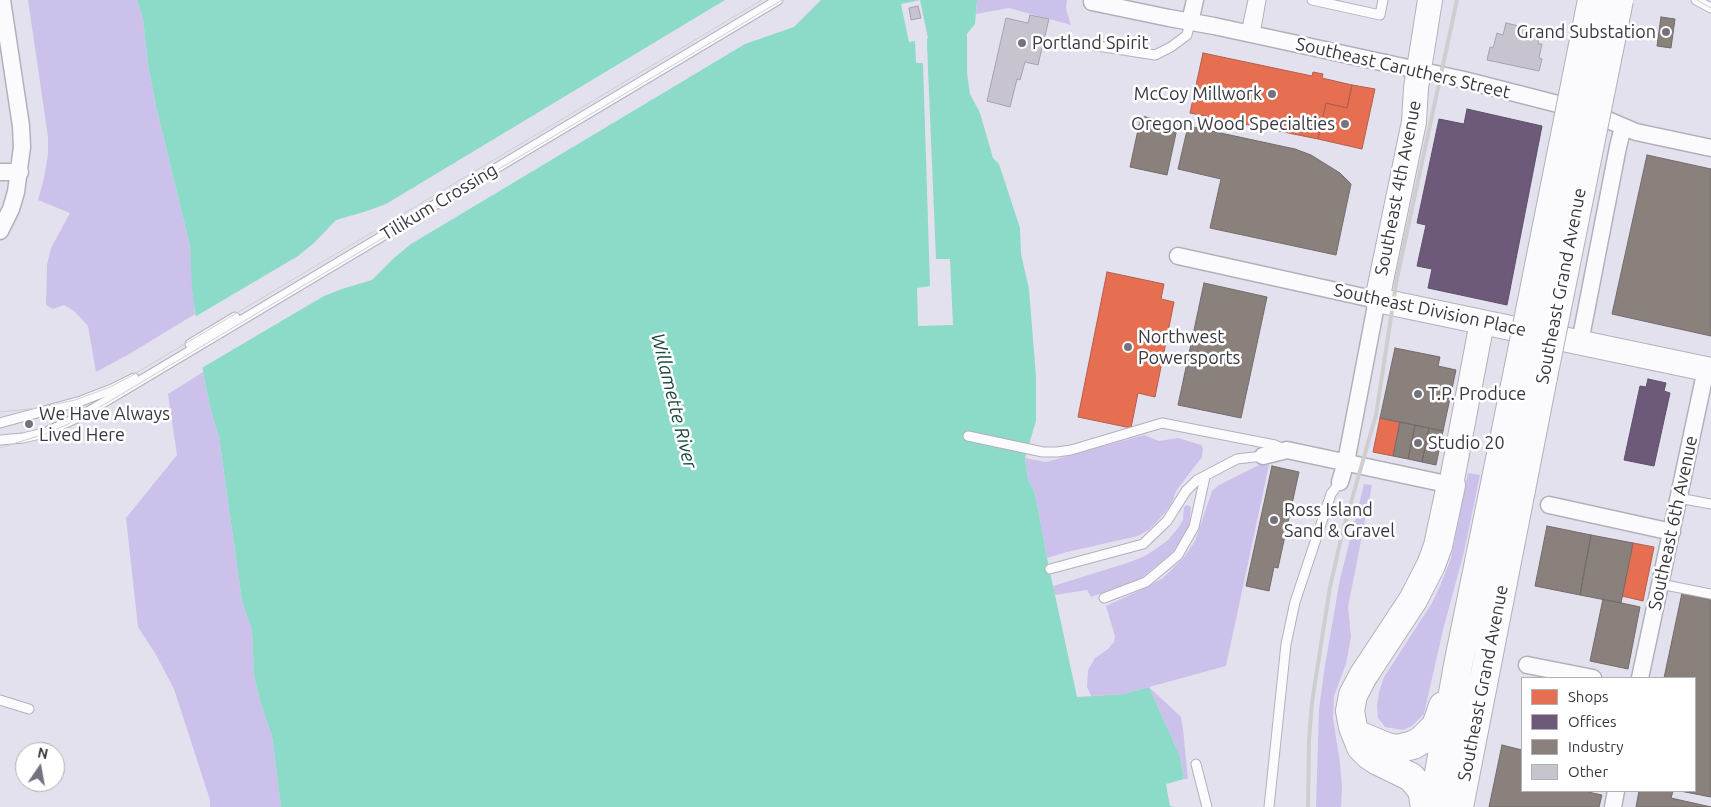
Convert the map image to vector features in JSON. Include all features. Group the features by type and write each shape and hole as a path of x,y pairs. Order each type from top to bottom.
{"highway":[{"path":"1433,807 1458,665 1530,374 1592,0"},
{"name":"Southeast Grand Avenue","path":"1459,807 1530,374 1619,0"},
{"path":"1424,807 1422,790 1411,777 1369,755 1361,747 1353,727 1350,711 1353,695 1357,687 1413,600 1431,565 1438,546 1450,485"},
{"path":"1353,727 1363,737 1387,748 1405,748 1422,740 1436,726 1458,665"}],"street":[{"path":"0,231 11,209 20,172 22,152 21,126 2,0"},
{"path":"1190,22 1195,0"},
{"name":"Southeast 4th Avenue","path":"1340,482 1346,462 1414,122 1416,88 1430,0"},
{"name":"Southeast Caruthers Street","path":"1092,2 1419,71 1588,112 1636,132 1711,148"},
{"name":"Southeast Grand Avenue","path":"1580,342 1623,127"},
{"path":"0,172 20,172"},
{"name":"Southeast Division Place","path":"1178,256 1709,369"},
{"path":"1263,456 1287,450 1450,485 1482,322"},
{"name":"Southeast 6th Avenue","path":"1640,677 1709,369"},
{"path":"1549,505 1672,532"},
{"path":"1527,665 1588,677"},
{"path":"1612,807 1616,792"}],"lane":[{"name":"Tilikum Crossing","path":"0,423 64,406 96,395 138,376 767,0"},
{"name":"Tilikum Crossing","path":"0,440 23,438 44,433 70,422 778,0"},
{"path":"1250,34 1253,0"},
{"path":"1250,34 1261,0"},
{"path":"1312,0 1380,14 1383,0"},
{"path":"1696,0 1711,8"},
{"path":"1078,42 1155,55 1171,47 1187,35 1190,22"},
{"path":"968,436 1043,452 1057,452 1071,450 1162,423 1275,445 1287,450"},
{"path":"1050,569 1143,544 1167,521 1186,491 1197,480 1237,459 1263,456"},
{"path":"1104,598 1146,582 1178,555 1194,527 1205,477"},
{"path":"1269,807 1286,644 1295,602 1331,494 1340,482"},
{"path":"1679,498 1711,504"},
{"path":"1660,584 1711,594"},
{"path":"0,700 29,709"},
{"path":"1196,764 1207,807"}],"shaded area":[{"path":"28,0 137,0 143,19 155,102 190,246 195,314 96,372 88,326 74,311 64,305 53,309 46,305 47,265 51,248 70,213 38,200 48,154 48,137"},
{"path":"977,0 1067,0 1066,9 1071,25 1009,8 976,14"},
{"path":"203,372 211,411 219,437 242,601 252,630 254,675 260,701 272,736 281,807 210,807 210,800 174,689 155,653 138,627 126,518 177,455 168,394"},
{"path":"1144,435 1159,441 1178,438 1201,445 1203,448 1202,457 1176,491 1172,503 1163,515 1150,529 1138,536 1047,558 1035,493 1028,479 1025,458 1046,462"},
{"path":"1261,464 1269,465 1226,666 1124,694 1091,696 1087,687 1088,670 1095,658 1114,642 1115,636 1106,606 1163,578 1185,556 1195,541 1212,491 1219,485"},
{"path":"1468,473 1480,475 1464,552 1443,630 1424,714 1412,726 1403,730 1385,727 1378,718 1379,692 1384,677 1432,603 1440,586 1451,558"},
{"path":"1364,484 1372,485 1348,607 1351,637 1346,664 1334,696 1333,718 1340,763 1341,807 1316,807 1319,709 1325,665 1340,579"},
{"path":"1187,505 1191,507 1189,527 1173,552 1139,580 1091,597 1087,590 1055,595 1053,586 1127,563 1143,557 1156,549 1168,540 1178,528 1183,520 1184,507"},
{"path":"1149,687 1181,717 1188,779 1184,779 1180,756"}],"water":[{"name":"Willamette River","path":"137,0 977,0 975,24 967,34 967,73 970,94 980,113 993,158 999,164 1020,228 1021,254 1029,289 1036,376 1036,421 1025,458 1028,479 1035,493 1077,697 1124,694 1149,687 1180,756 1184,779 1166,784 1170,806 1175,807 281,807 272,736 260,701 254,675 252,630 242,601 219,437 211,411 203,372 192,288 190,246 155,102 143,19"}],"pier":[{"path":"725,0 821,0 794,27 745,44 411,244 372,280 324,296 200,369 193,318 298,256 314,243 336,220 386,204"},
{"path":"920,0 928,38 936,259 950,259 953,325 918,326 917,288 930,286 923,63 916,63 915,41 909,42 901,4"}],"building: Shops":[{"name":"McCoy Millwork","path":"1203,53 1312,76 1313,72 1323,74 1322,78 1352,85 1347,108 1326,103 1318,139 1190,113"},
{"name":"Oregon Wood Specialties","path":"1352,85 1375,89 1362,149 1318,139 1326,103 1347,108"},
{"name":"Northwest Powersports","path":"1107,272 1164,284 1161,299 1174,302 1155,397 1138,393 1131,428 1078,417"},
{"path":"1380,418 1400,422 1393,456 1373,452"},
{"path":"1633,543 1654,547 1643,601 1622,596"}],"building: Offices":[{"path":"1467,109 1542,126 1507,305 1428,288 1432,269 1417,266 1426,225 1417,223 1439,119 1464,124"},
{"path":"1648,379 1666,383 1664,391 1670,393 1654,466 1624,460 1640,386 1646,387"}],"building: Industry":[{"name":"Grand Substation","path":"1661,17 1675,19 1671,48 1657,46"},
{"path":"1141,116 1178,124 1167,175 1130,167"},
{"path":"1188,126 1295,149 1311,155 1340,173 1351,184 1336,255 1210,228 1221,179 1178,169"},
{"path":"1647,155 1711,169 1711,336 1612,314"},
{"path":"1204,283 1267,297 1241,418 1178,405"},
{"name":"T.P. Produce","path":"1395,348 1440,357 1438,366 1456,370 1443,431 1380,418"},
{"path":"1400,422 1415,425 1408,459 1393,456"},
{"name":"Studio 20","path":"1415,425 1429,428 1422,462 1408,459"},
{"path":"1429,428 1443,431 1436,465 1422,462"},
{"name":"Ross Island Sand & Gravel","path":"1272,466 1299,472 1278,568 1274,567 1269,591 1246,586"},
{"path":"1547,526 1591,535 1580,595 1535,586"},
{"path":"1591,535 1633,543 1621,603 1580,595"},
{"path":"1682,593 1711,600 1711,797 1685,792 1696,792 1696,677 1664,677"},
{"path":"1603,599 1640,607 1628,669 1590,661"},
{"path":"1502,745 1521,750 1521,792 1588,792 1602,795 1599,807 1489,807"},
{"path":"1639,792 1673,792 1671,798 1711,807 1636,807"}],"building: Other":[{"path":"918,6 921,18 911,20 909,8"},
{"name":"Portland Spirit","path":"1030,15 1049,19 1038,65 1025,62 1020,80 1017,79 1010,107 987,101 1006,18 1028,23"},
{"path":"1506,23 1540,31 1538,44 1542,44 1539,58 1542,59 1539,71 1487,60 1490,47 1493,48 1497,33 1503,35"}],"tram line":[{"path":"0,412 38,408 75,400 110,387 131,376 762,0"},
{"path":"0,448 48,433 100,407 782,0"},
{"path":"1697,0 1711,8"}],"railway":[{"path":"1308,807 1309,740 1312,702 1330,587 1342,534 1376,415 1397,278 1457,0"}],"place":[{"name":"Grand Substation","path":"1666,32"},
{"name":"Portland Spirit","path":"1022,43"},
{"name":"McCoy Millwork","path":"1272,94"},
{"name":"Oregon Wood Specialties","path":"1345,124"},
{"name":"Northwest Powersports","path":"1128,347"},
{"name":"T.P. Produce","path":"1418,394"},
{"name":"We Have Always Lived Here","path":"29,424"},
{"name":"Studio 20","path":"1418,443"},
{"name":"Ross Island Sand & Gravel","path":"1274,520"}]}
